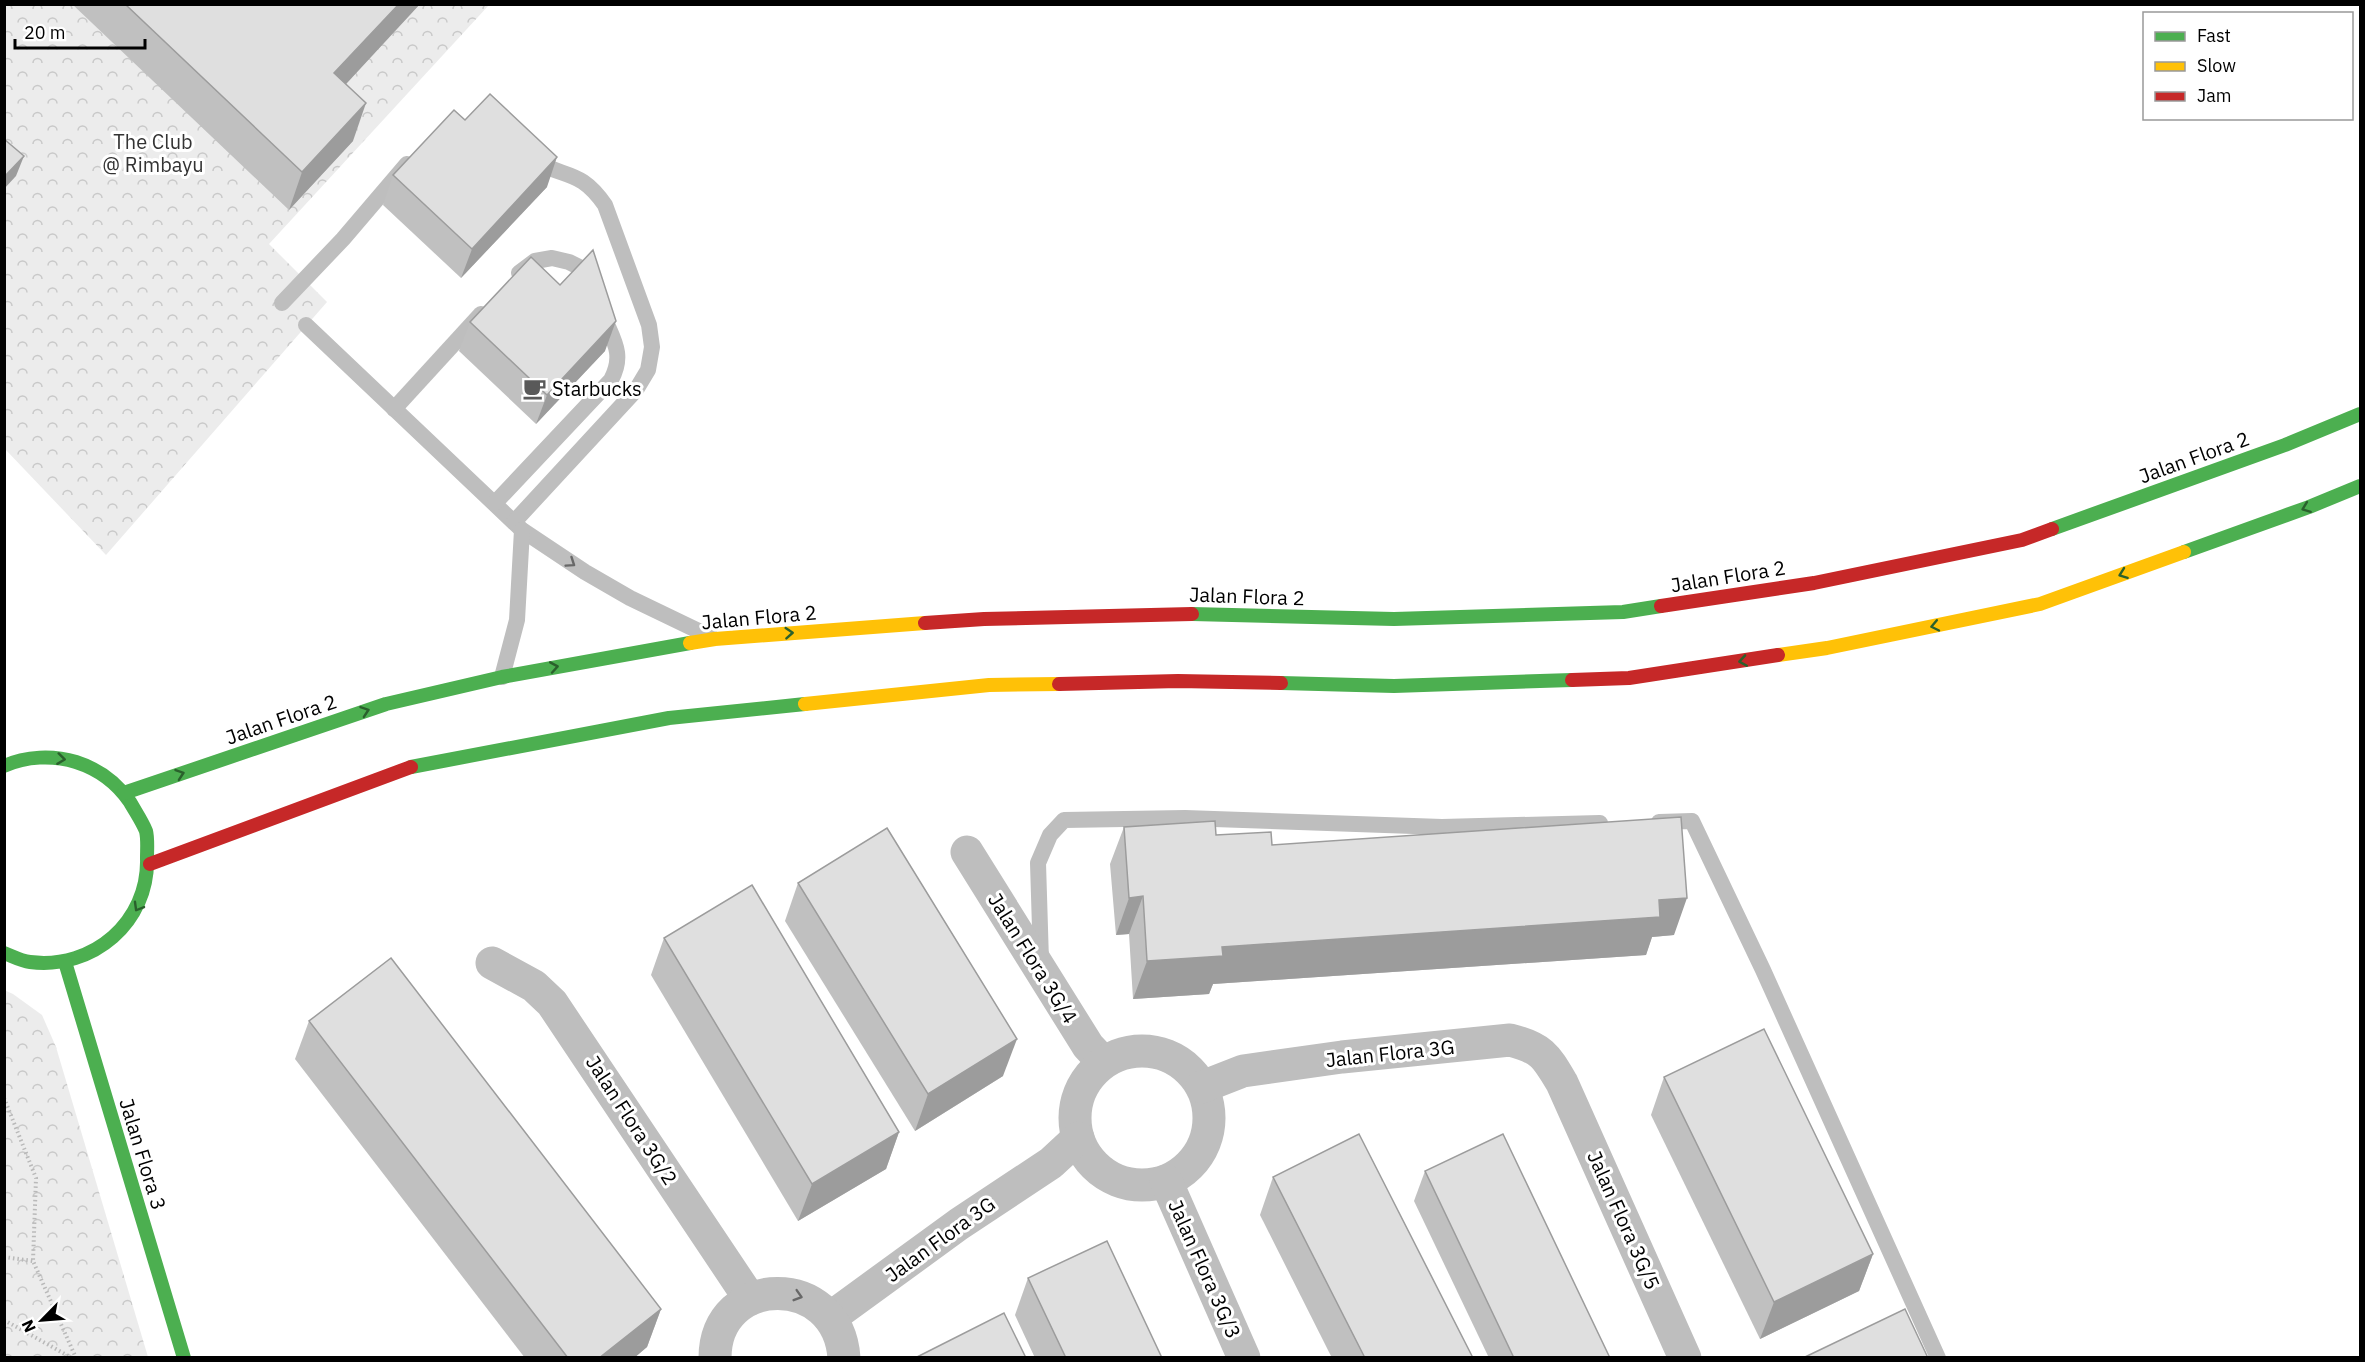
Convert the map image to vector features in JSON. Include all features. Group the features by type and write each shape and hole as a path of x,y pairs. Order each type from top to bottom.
{"street":[{"name":"Jalan Flora 2","path":"124,793 386,704 502,677 715,639 984,619 1178,614 1394,619 1623,612 1814,583 2022,540 2285,445 2361,414"},
{"path":"150,864 401,769 669,718 989,685 1178,681 1394,686 1629,678 1827,648 2040,604 2361,486"},
{"path":"4,953 30,962 65,962 98,950 125,928 143,898 150,864 145,830 124,793 105,775 75,761 41,756 6,761"},
{"name":"Jalan Flora 3G/4","path":"967,852 1088,1046 1103,1062"},
{"name":"Jalan Flora 3","path":"65,962 184,1358"},
{"name":"Jalan Flora 3G/2","path":"492,963 534,986 552,1003 750,1299"},
{"name":"Jalan Flora 3G","path":"1202,1087 1243,1071 1342,1057 1510,1040 1532,1045 1549,1060 1562,1083"},
{"path":"1150,1050 1180,1062 1202,1087 1208,1105 1209,1123 1205,1142 1196,1158 1182,1172 1166,1181 1148,1185 1130,1184 1112,1179 1098,1169 1086,1155 1078,1138 1075,1104 1090,1073 1103,1062 1118,1054 1150,1050"},
{"name":"Jalan Flora 3G/5","path":"1562,1083 1685,1358"},
{"name":"Jalan Flora 3G","path":"830,1318 959,1224 1051,1162 1078,1138"},
{"name":"Jalan Flora 3G/3","path":"1166,1181 1244,1358"},
{"path":"715,1358 715,1346 722,1327 733,1311 750,1299 775,1293 802,1296 818,1305 830,1318 840,1336 844,1358"}],"lane":[{"path":"502,677 517,620 518,526 636,390 648,370 652,347 649,325 612,224 594,189 581,179 541,165 521,151"},
{"path":"282,303 343,239 387,185 418,153"},
{"path":"495,503 611,380 618,368 617,350 590,282 579,267 552,258 536,261 509,283"},
{"path":"394,409 494,300"},
{"path":"306,325 518,526 585,572 630,598 715,639"},
{"path":"1042,973 1038,863 1050,835 1064,820 1185,818 1442,827 1620,823"},
{"path":"1644,822 1692,821 1763,970 1938,1358"}],"path":[{"path":"4,1098 36,1178 33,1261 74,1358"},
{"path":"4,1257 33,1261"},
{"path":"4,1320 74,1358"}],"green space":[{"name":"The Club @ Rimbayu","path":"5,5 489,5 269,244 327,302 106,555 5,449"},
{"path":"4,990 42,1015 56,1047 148,1357 5,1357"}],"building":[{"path":"125,4 399,4 334,73 366,103 302,172"},
{"path":"490,94 557,157 472,249 393,175 454,110 465,120"},
{"path":"4,139 24,156 4,177"},
{"name":"Starbucks","path":"593,250 616,321 547,395 470,322 531,257 560,285"},
{"path":"1681,817 1687,898 1659,900 1660,917 1222,947 1223,956 1147,961 1143,896 1129,898 1124,827 1215,821 1216,835 1271,832 1272,845"},
{"path":"887,828 1017,1039 928,1094 798,883"},
{"path":"752,885 899,1132 812,1184 664,938"},
{"path":"391,958 661,1309 599,1358 568,1358 309,1021"},
{"path":"1764,1029 1873,1254 1774,1302 1664,1077"},
{"path":"1359,1134 1473,1358 1365,1358 1273,1177"},
{"path":"1503,1134 1610,1358 1514,1358 1425,1171"},
{"path":"1107,1241 1162,1358 1066,1358 1028,1278"},
{"path":"1905,1309 1928,1358 1805,1357"},
{"path":"1004,1313 1026,1358 915,1358"}],"traffic: fast":[{"path":"2052,529 2285,445 2360,414"},
{"path":"2184,552 2360,486"},
{"path":"1192,614 1394,619 1623,612 1661,606"},
{"path":"124,793 386,704 502,677 690,643"},
{"path":"1281,683 1394,686 1572,680"},
{"path":"411,767 669,718 805,704"},
{"path":"4,766 30,758 49,758 76,762 92,769 113,783 125,795 146,831 147,844 145,881 138,902 127,921 113,937 75,958 53,962 20,960 4,953"},
{"path":"65,962 184,1358"}],"traffic: slow":[{"path":"1778,655 1827,648 2040,604 2184,552"},
{"path":"690,643 715,639 925,623"},
{"path":"805,704 989,685 1059,684"}],"traffic: jam":[{"path":"1661,606 1814,583 2022,540 2052,529"},
{"path":"925,623 984,619 1192,614"},
{"path":"1572,680 1629,678 1778,655"},
{"path":"1059,684 1178,681 1281,683"},
{"path":"150,864 411,767"}],"place":[{"name":"Starbucks","path":"534,388"}]}
